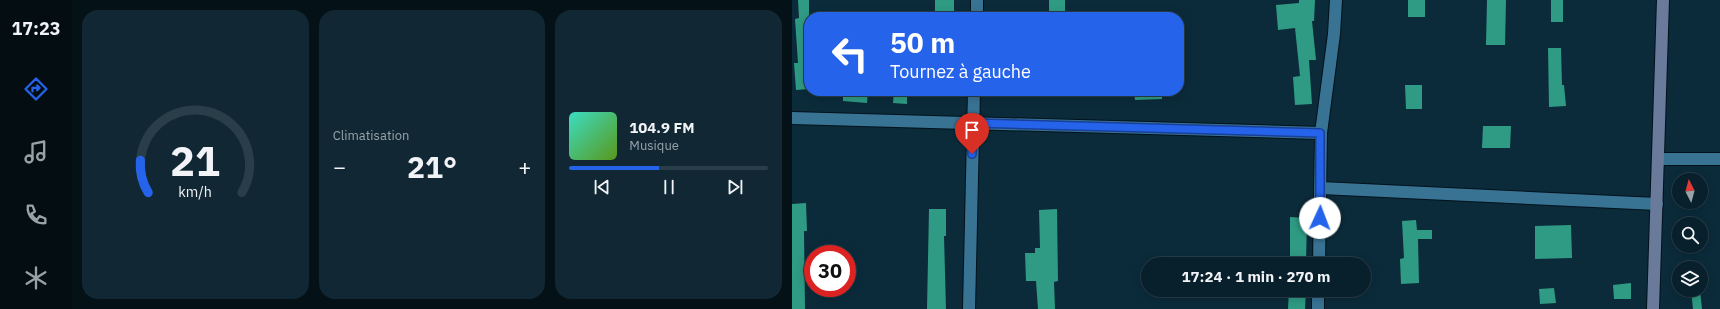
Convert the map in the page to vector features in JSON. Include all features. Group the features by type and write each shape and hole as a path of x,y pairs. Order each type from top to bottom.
{"street":[{"path":"977,0 977,12"},
{"path":"1319,257 1321,188 1320,133 1334,34 1336,0"},
{"path":"1653,309 1663,0"},
{"path":"969,309 974,96"},
{"path":"792,118 1320,133"},
{"path":"1658,159 1720,159"},
{"path":"1321,188 1657,204"},
{"path":"1318,297 1318,309"}],"building":[{"path":"798,0 809,0 809,12 804,12 804,89 796,90 794,63 798,63 795,19 799,18"},
{"path":"935,0 954,0 954,12 935,12"},
{"path":"1049,0 1065,0 1065,12 1049,12"},
{"path":"1299,0 1315,0 1314,21 1312,21 1316,60 1309,60 1312,104 1295,105 1293,77 1300,76 1295,28 1278,30 1276,5 1299,3"},
{"path":"1408,0 1425,0 1425,17 1408,17"},
{"path":"1487,0 1506,0 1505,45 1486,45"},
{"path":"1551,0 1563,0 1563,22 1551,22"},
{"path":"1548,48 1561,48 1562,85 1564,85 1566,106 1549,107"},
{"path":"1405,85 1422,85 1422,109 1406,109"},
{"path":"843,96 868,96 867,103 843,101"},
{"path":"894,96 907,96 907,104 893,103"},
{"path":"1135,96 1162,96 1162,99 1135,100"},
{"path":"1483,126 1511,126 1510,148 1482,148"},
{"path":"806,203 807,231 804,231 805,309 792,309 792,204"},
{"path":"929,209 946,209 946,236 944,236 946,309 927,309"},
{"path":"1057,209 1058,281 1054,282 1055,309 1038,309 1036,281 1026,281 1025,253 1035,253 1035,248 1040,248 1039,210"},
{"path":"1290,217 1307,218 1306,257 1290,257"},
{"path":"1416,220 1417,230 1432,230 1432,239 1418,239 1419,283 1401,284 1400,259 1404,258 1402,221"},
{"path":"1571,225 1572,258 1535,259 1535,226"},
{"path":"1631,283 1631,299 1614,299 1613,285"},
{"path":"1554,288 1556,303 1540,304 1539,289"},
{"path":"1289,297 1306,297 1305,309 1288,309"},
{"path":"1692,297 1701,297 1702,309 1693,309"}],"route":[{"path":"972,154 973,123 1320,133 1320,218"}]}
